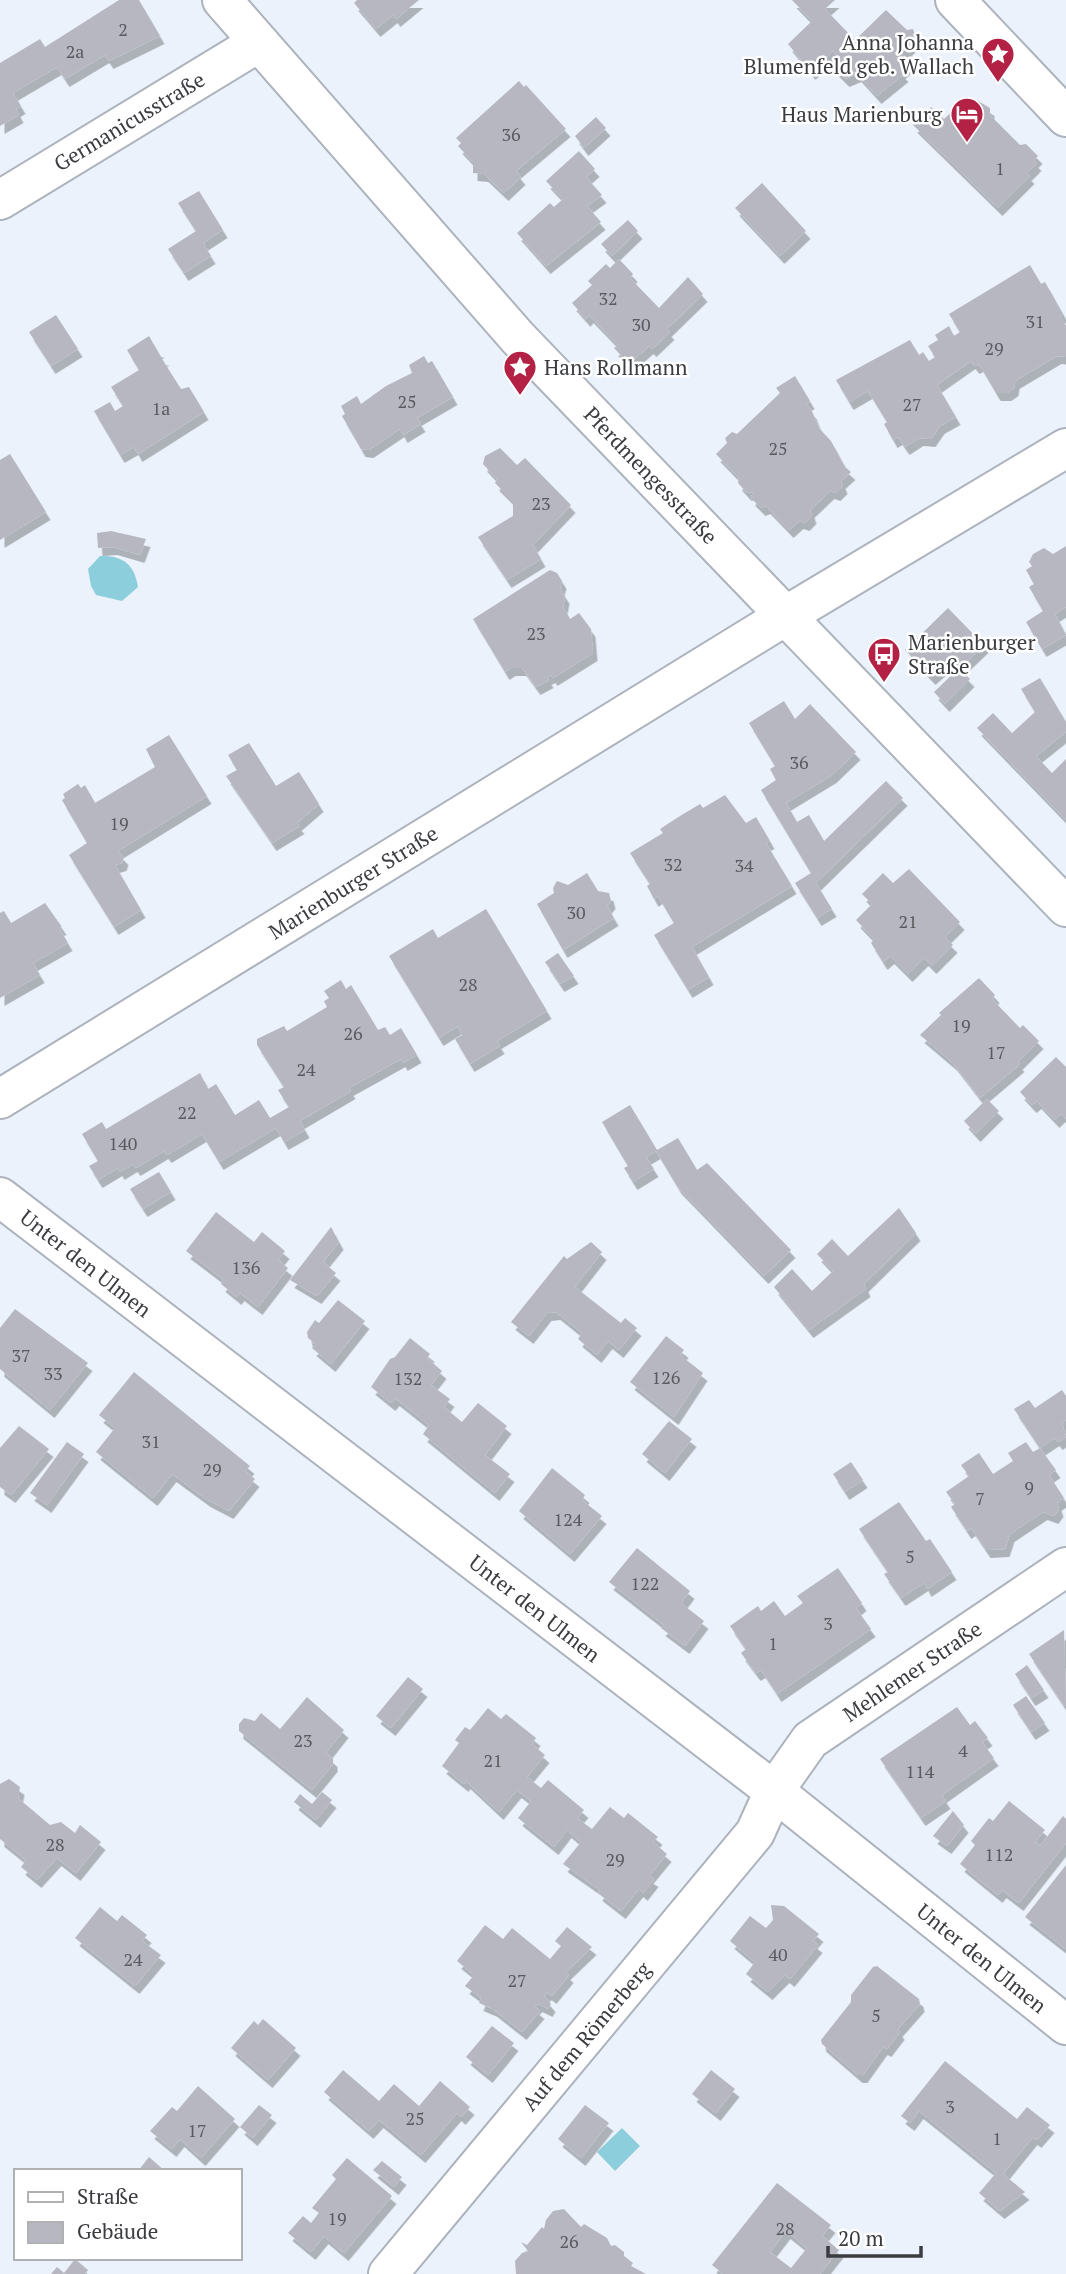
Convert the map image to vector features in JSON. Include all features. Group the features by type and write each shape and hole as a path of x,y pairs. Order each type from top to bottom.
{"street":[{"name":"Pferdmengesstraße","path":"222,0 518,338 1066,907"},
{"path":"955,0 1066,117"},
{"name":"Germanicusstraße","path":"0,200 258,43"},
{"name":"Marienburger Straße","path":"0,1099 787,615 1066,448"},
{"name":"Unter den Ulmen","path":"0,1197 774,1791 1066,2025"},
{"name":"Mehlemer Straße","path":"774,1791 810,1741 1066,1567"},
{"name":"Auf dem Römerberg","path":"388,2274 755,1833 774,1791"}],"water":[{"path":"100,556 115,557 127,563 134,573 138,587 122,601 96,595 91,586 88,569"},
{"path":"622,2128 640,2146 615,2171 597,2152"}],"building":[{"path":"119,0 139,0 160,36 109,61 105,55 65,79 57,67 13,93 21,106 16,109 19,115 0,126 0,63 40,39 45,47"},
{"path":"357,0 419,0 396,19 393,15 376,29 354,3"},
{"path":"792,0 835,0 825,9 855,40 886,10 907,30 913,29 917,39 902,53 911,62 901,71 904,74 877,96 857,74 845,79 833,67 832,63 838,57 833,51 811,72 788,44 812,21"},
{"path":"519,81 524,87 526,85 566,129 516,171 521,177 504,193 484,174 473,173 473,162 458,146 461,143 456,138"},
{"path":"975,99 990,108 990,115 1020,145 1026,144 1038,156 1034,160 1037,163 1027,173 1030,176 998,208 913,125 931,107 944,119 960,104 964,109"},
{"path":"596,117 606,128 584,148 575,136"},
{"path":"579,151 595,169 586,177 602,195 587,206 601,222 546,266 517,233 550,203 554,207 563,199 546,181"},
{"path":"762,183 806,231 780,256 735,208"},
{"path":"199,191 223,230 203,243 211,256 184,273 168,249 196,231 178,203"},
{"path":"628,220 638,231 612,256 601,244"},
{"path":"619,259 633,274 630,278 659,308 688,277 703,294 667,329 670,332 652,349 649,346 629,364 614,348 618,345 589,315 586,319 572,303 592,285 588,281 606,264 610,268"},
{"path":"1030,265 1041,284 1045,282 1063,314 1060,316 1066,326 1066,357 1057,356 1015,381 1014,388 1007,393 996,393 979,364 975,366 971,361 937,385 956,417 940,426 931,439 919,438 905,447 898,437 893,440 884,424 887,422 868,391 849,402 836,380 910,340 919,355 923,352 929,361 935,357 928,346 938,340 935,335 949,326 954,336 960,332 949,314"},
{"path":"56,315 78,349 51,366 29,332"},
{"path":"149,336 161,357 165,358 162,359 181,389 189,387 204,412 138,454 134,447 120,455 94,411 110,402 115,411 123,406 111,387 139,370 127,350"},
{"path":"424,356 428,363 432,361 453,397 417,418 421,424 403,435 400,429 369,450 361,449 342,416 345,414 341,406 357,396 361,404 386,386 412,373 409,365"},
{"path":"795,376 810,401 806,404 818,427 831,441 845,467 851,472 841,481 843,486 836,493 830,491 810,510 812,516 805,523 799,521 789,530 766,506 761,508 751,498 753,492 747,493 738,483 739,478 716,454 727,443 725,438 732,432 737,434 780,393 776,388"},
{"path":"500,448 517,465 525,458 571,505 533,545 541,559 507,580 478,537 513,516 513,501 495,483 497,479 483,464 485,456"},
{"path":"10,454 46,512 0,540 0,460"},
{"path":"111,531 146,539 140,555 113,547 98,548 97,533"},
{"path":"1066,546 1066,607 1055,614 1066,635 1042,649 1026,622 1043,611 1029,587 1034,584 1026,570 1032,566 1029,562 1033,554 1044,548 1053,554"},
{"path":"550,570 557,573 562,581 560,588 565,596 563,607 570,619 579,613 591,629 593,653 553,678 551,675 547,677 549,680 536,687 522,668 511,668 505,672 473,619"},
{"path":"948,608 984,645 965,663 956,655 931,677 905,650"},
{"path":"959,668 970,679 945,704 934,692"},
{"path":"1040,678 1066,722 1066,732 1036,756 1052,773 1066,759 1066,820 977,728 993,713 1012,733 1035,712 1021,689"},
{"path":"784,701 795,719 810,704 856,752 832,775 786,803 797,822 809,815 824,841 886,781 903,798 816,883 832,909 817,918 795,883 811,873 761,790 776,780 770,769 775,766 749,723"},
{"path":"169,735 207,796 118,851 124,857 122,863 115,865 141,910 114,927 69,855 87,843 62,800 65,798 63,794 78,784 81,788 85,785 95,803 155,767 146,749"},
{"path":"249,743 276,786 299,772 319,804 297,823 300,826 272,843 226,776 237,770 228,755"},
{"path":"725,795 746,823 756,817 770,841 766,843 792,886 692,947 709,977 688,990 654,935 674,923 658,896 654,899 647,886 650,884 630,853 663,833 660,829 680,816 700,804 703,808"},
{"path":"909,869 960,922 945,937 953,945 932,966 924,958 908,974 890,956 883,962 871,943 874,939 856,920 872,904 862,894 883,873 893,883"},
{"path":"587,873 598,891 609,893 611,901 607,906 614,918 563,950 537,904 554,893 553,888 557,881 568,885"},
{"path":"45,903 62,927 59,928 68,943 33,963 40,975 0,998 0,913 4,911 11,923"},
{"path":"486,909 547,1011 497,1041 500,1046 470,1064 455,1039 462,1035 458,1026 439,1038 389,956 433,929 438,938"},
{"path":"558,953 574,976 560,984 545,962"},
{"path":"979,978 995,995 992,999 1020,1028 1023,1025 1039,1041 1018,1062 1020,1064 980,1098 953,1063 920,1035 941,1015 939,1013"},
{"path":"341,980 346,989 351,985 378,1030 385,1027 390,1035 401,1028 417,1055 403,1063 401,1059 349,1088 351,1091 300,1121 305,1130 284,1142 276,1128 219,1162 202,1134 167,1155 164,1151 136,1168 133,1164 120,1172 118,1168 98,1180 89,1166 98,1161 82,1134 102,1122 106,1129 200,1073 208,1089 216,1084 235,1115 259,1100 270,1118 289,1107 278,1090 284,1087 257,1045 257,1039 284,1026 287,1031 327,1007 324,1001 329,998 324,991"},
{"path":"1056,1057 1066,1067 1066,1119 1061,1114 1055,1120 1037,1101 1032,1105 1020,1092"},
{"path":"987,1099 999,1111 976,1134 964,1121"},
{"path":"630,1105 657,1150 678,1138 697,1170 707,1163 791,1250 764,1276 677,1186 656,1151 646,1157 654,1169 633,1182 624,1168 628,1166 602,1122"},
{"path":"159,1172 171,1192 143,1209 130,1189"},
{"path":"899,1208 916,1233 864,1284 866,1289 809,1330 774,1287 792,1269 812,1291 833,1271 817,1254 832,1239 848,1256"},
{"path":"216,1212 254,1242 262,1232 285,1251 278,1260 288,1268 258,1307 240,1293 237,1297 221,1284 224,1280 186,1251"},
{"path":"331,1227 339,1242 323,1262 336,1273 317,1296 290,1280"},
{"path":"591,1242 602,1252 575,1287 621,1323 625,1318 637,1328 619,1350 608,1341 597,1355 578,1339 582,1333 556,1312 547,1313 529,1336 511,1322 564,1256 567,1259"},
{"path":"338,1300 365,1321 331,1364 312,1348 316,1344 308,1338 307,1332 315,1320 319,1323"},
{"path":"15,1309 88,1363 50,1410 0,1369 0,1328"},
{"path":"666,1336 684,1350 680,1355 703,1373 674,1417 630,1382"},
{"path":"410,1338 430,1354 427,1358 442,1371 431,1385 450,1399 444,1407 462,1422 478,1403 507,1426 485,1455 510,1474 495,1493 423,1434 429,1425 395,1398 391,1403 371,1387 390,1359 395,1357"},
{"path":"134,1372 250,1466 245,1471 255,1479 229,1511 206,1499 172,1474 153,1498 96,1452 115,1428 99,1415"},
{"path":"1062,1390 1066,1396 1066,1420 1062,1423 1066,1437 1058,1442 1055,1438 1040,1448 1014,1409 1029,1400 1035,1408"},
{"path":"669,1421 692,1439 665,1473 642,1454"},
{"path":"19,1426 49,1449 11,1495 0,1487 0,1448"},
{"path":"67,1442 84,1454 47,1505 30,1493"},
{"path":"1026,1442 1033,1452 1040,1448 1056,1470 1049,1475 1064,1498 1057,1503 1059,1509 1054,1516 1043,1512 1010,1534 1005,1549 986,1550 971,1528 967,1531 951,1507 955,1504 946,1492 969,1476 961,1465 979,1453 993,1474 1013,1461 1008,1453"},
{"path":"851,1462 863,1480 845,1492 833,1474"},
{"path":"552,1468 585,1495 582,1500 602,1516 570,1554 519,1511"},
{"path":"899,1502 926,1541 930,1539 952,1572 927,1589 924,1583 901,1598 884,1574 888,1572 859,1529"},
{"path":"637,1548 690,1591 681,1603 704,1621 685,1646 661,1628 664,1625 609,1582"},
{"path":"838,1568 862,1603 856,1608 871,1629 777,1694 761,1670 756,1673 741,1653 746,1649 730,1626 758,1606 761,1611 774,1601 785,1616 803,1603 797,1596"},
{"path":"1064,1630 1066,1705 1064,1706 1029,1654"},
{"path":"1027,1665 1044,1690 1031,1698 1015,1674"},
{"path":"408,1677 423,1689 391,1728 376,1716"},
{"path":"1026,1696 1045,1723 1031,1732 1013,1705"},
{"path":"307,1697 344,1730 326,1753 333,1759 333,1764 312,1790 239,1731 239,1724 244,1718 255,1721 261,1713 280,1729"},
{"path":"957,1707 970,1725 975,1721 988,1738 982,1742 994,1758 942,1795 946,1801 921,1818 880,1759"},
{"path":"488,1708 501,1719 506,1714 536,1738 532,1744 545,1755 527,1777 541,1788 548,1780 584,1810 577,1818 592,1829 610,1807 624,1818 628,1813 658,1837 653,1842 667,1854 649,1876 654,1879 643,1893 639,1889 621,1911 598,1893 600,1890 563,1864 581,1842 567,1830 554,1847 518,1818 531,1801 517,1790 499,1812 466,1781 464,1784 442,1766 459,1743 455,1740 465,1727 470,1730"},
{"path":"9,1779 20,1787 18,1798 50,1825 61,1822 75,1833 80,1825 101,1842 76,1873 57,1858 37,1880 21,1867 26,1860 0,1839 0,1784"},
{"path":"322,1792 332,1800 316,1820 294,1802 300,1794 312,1804"},
{"path":"1009,1801 1045,1830 1035,1842 1040,1846 1063,1816 1066,1819 1066,1843 1019,1903 1002,1890 998,1895 960,1864 975,1845 971,1841 989,1818 993,1821"},
{"path":"953,1811 964,1825 947,1846 933,1836"},
{"path":"1066,1865 1066,1949 1025,1917"},
{"path":"771,1905 784,1906 819,1934 813,1941 818,1945 790,1979 785,1975 768,1992 746,1974 755,1962 730,1941 750,1916 766,1928 773,1920"},
{"path":"100,1907 117,1921 122,1915 147,1935 142,1941 161,1955 135,1986 75,1938"},
{"path":"485,1925 503,1939 512,1928 550,1959 561,1946 555,1941 567,1927 592,1947 566,1972 569,1975 552,1996 547,1992 544,1996 551,2004 548,2009 538,2004 535,2007 540,2011 522,2032 493,2009 479,2003 481,1998 465,1986 474,1975 457,1961"},
{"path":"877,1966 919,1999 920,2004 898,2029 900,2032 887,2049 883,2047 863,2075 858,2075 822,2044 821,2040 851,2002 851,1995 873,1967"},
{"path":"263,2019 296,2048 268,2080 231,2048 254,2021 258,2025"},
{"path":"492,2026 514,2043 488,2075 466,2057"},
{"path":"945,2061 1017,2119 1027,2107 1050,2125 1037,2140 1033,2137 1003,2174 1025,2192 1000,2211 979,2193 996,2173 919,2111 910,2123 901,2116"},
{"path":"343,2070 379,2101 394,2084 419,2106 440,2081 470,2107 461,2117 457,2113 421,2155 379,2120 369,2131 324,2092"},
{"path":"711,2070 735,2089 716,2113 692,2094"},
{"path":"198,2086 235,2119 201,2158 180,2139 172,2149 150,2131 172,2107 177,2111"},
{"path":"259,2105 272,2115 253,2138 240,2127"},
{"path":"585,2105 609,2123 581,2158 558,2139"},
{"path":"149,2157 163,2169 140,2169"},
{"path":"347,2158 392,2196 344,2253 324,2236 311,2252 288,2233 303,2216 311,2223 319,2213 312,2208 336,2179 332,2175"},
{"path":"382,2161 402,2177 394,2187 373,2170"},
{"path":"777,2183 831,2225 822,2236 839,2250 820,2274 723,2274 712,2265","holes":["786,2231 807,2248 791,2268 770,2252"]},
{"path":"564,2209 581,2227 584,2224 607,2238 611,2246 615,2245 624,2252 624,2256 633,2263 631,2266 646,2274 516,2274 515,2261 528,2251 521,2242 527,2245 542,2227 544,2229 546,2220 553,2211"},
{"path":"74,2260 88,2270 85,2274 51,2274 57,2267 64,2273"}],"place":[{"name":"Anna Johanna Blumenfeld geb. Wallach","path":"998,84"},
{"name":"Haus Marienburg","path":"967,144"},
{"name":"Hans Rollmann","path":"520,397"},
{"name":"Marienburger Straße","path":"884,684"}]}
